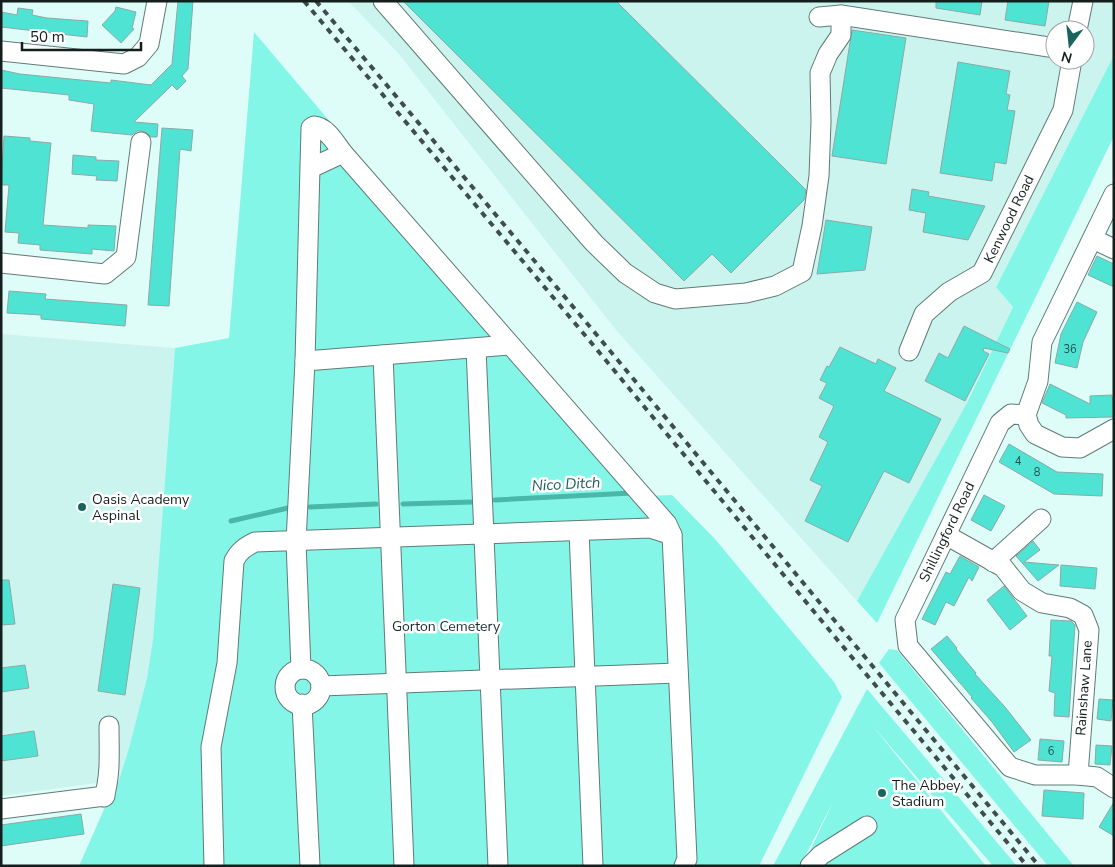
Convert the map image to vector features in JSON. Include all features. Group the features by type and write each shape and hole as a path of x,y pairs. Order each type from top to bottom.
{"street":[{"path":"1,51 124,64 138,57 149,44 157,1"},
{"path":"383,1 594,243 625,273 655,293 675,299 746,293 775,286 802,272 812,226 818,176 821,122 820,73 828,54 841,35 842,15"},
{"path":"1080,20 1083,1"},
{"path":"819,17 842,15 1045,46"},
{"name":"Kenwood Road","path":"909,351 924,314 949,292 982,273 1063,110 1070,70"},
{"path":"301,669 296,542 305,361 311,128 318,126 327,132 343,153 667,524 672,535 688,859 684,866"},
{"path":"1,263 105,274 126,257 141,142"},
{"path":"311,168 343,153"},
{"path":"1114,194 1042,342 1038,381 1026,415 1029,425 1036,434 1062,447 1080,448 1114,429"},
{"path":"1093,239 1114,249"},
{"path":"305,361 510,345"},
{"path":"476,348 498,866"},
{"path":"383,355 404,866"},
{"name":"Shillingford Road","path":"1026,415 1010,414 1000,423 905,620 908,646 1010,767 1035,775 1097,777 1114,788"},
{"path":"993,562 1041,519"},
{"path":"214,866 212,747 228,663 234,562 244,548 256,542 650,528 672,535"},
{"path":"579,531 593,866"},
{"name":"Rainshaw Lane","path":"946,534 1003,567 1022,591 1042,603 1070,608 1083,614 1089,630 1078,775"},
{"path":"301,669 307,669 317,675 321,686 320,692 314,701 302,704 292,700 286,690 287,679 295,670 301,669"},
{"path":"321,686 678,673"},
{"path":"302,704 310,866"},
{"path":"1,809 104,797 109,758 109,726"},
{"path":"810,866 821,855 868,826"}],"shaded area":[{"path":"348,1 1114,1 1114,56 996,286 1013,307 968,401 857,601 616,330 398,53"},
{"name":"Oasis Academy Aspinal","path":"1,334 175,348 153,639 147,678 119,780 1,796"}],"green space":[{"name":"Gorton Cemetery","path":"254,32 647,496 672,495 715,539 834,682 842,697 759,866 79,866 119,780 147,678 153,639 175,348 229,338"},
{"path":"1114,55 1114,136 877,623 857,601 968,401 1013,307 996,287"},
{"path":"889,649 897,650 1074,866 1048,866 879,663"},
{"name":"The Abbey Stadium","path":"867,689 1017,866 993,866 872,725 986,866 803,866 833,802 800,866 773,866"}],"building":[{"path":"178,1 193,1 188,69 182,76 186,81 177,90 172,85 134,122 158,124 157,137 151,137 142,131 137,131 132,135 91,131 94,104 69,100 69,95 1,88 1,70 20,74 111,83 111,80 151,85 172,64"},
{"path":"403,1 616,1 806,190 804,200 731,273 712,254 684,281"},
{"path":"936,1 982,1 980,15 936,8"},
{"path":"1008,1 1049,1 1045,26 1005,20"},
{"path":"116,7 136,12 132,28 134,29 121,43 102,25 115,11"},
{"path":"18,8 33,10 32,15 47,18 88,21 87,37 1,27 1,12 17,15"},
{"path":"852,30 906,38 886,164 832,156"},
{"path":"958,62 1010,71 1006,94 1010,95 1007,110 1015,111 1006,164 995,162 992,181 940,173"},
{"path":"162,128 193,130 191,151 180,149 169,306 148,305"},
{"path":"4,136 30,138 30,141 51,143 43,225 88,228 88,225 116,226 114,251 92,249 92,254 40,250 40,245 18,243 19,233 5,232 9,185 1,185"},
{"path":"73,155 96,157 96,160 119,161 117,181 96,180 97,176 72,174"},
{"path":"912,189 929,192 928,196 985,206 968,240 923,232 926,213 909,210"},
{"path":"826,220 872,227 865,270 817,274"},
{"path":"1097,256 1114,264 1114,287 1088,275"},
{"path":"9,291 46,294 45,299 127,305 125,326 41,319 41,315 7,313"},
{"path":"1077,302 1097,312 1083,342 1077,368 1055,363 1061,334"},
{"path":"964,326 1010,349 1008,353 984,348 983,351 989,354 965,401 925,381 939,353 948,358"},
{"path":"840,347 876,364 878,359 896,368 884,391 941,419 909,483 884,471 848,542 805,521 822,486 810,480 828,442 819,437 834,406 819,398 827,383 820,380"},
{"path":"1050,384 1090,404 1090,396 1112,395 1114,417 1066,418 1066,415 1042,403"},
{"path":"1009,444 1057,472 1103,474 1102,496 1054,494 999,462"},
{"path":"984,495 1005,506 991,531 971,520"},
{"path":"1033,541 1040,550 1024,562 1059,565 1038,581 1016,556"},
{"path":"960,556 979,567 972,581 969,577 954,606 946,602 935,625 922,619 946,572 950,574"},
{"path":"1061,565 1097,568 1095,589 1060,586"},
{"path":"1,580 9,580 15,624 1,625"},
{"path":"113,584 140,588 125,695 98,691"},
{"path":"1004,586 1027,616 1010,630 987,600"},
{"path":"1051,620 1071,621 1075,625 1069,717 1054,716 1055,693 1049,691 1052,656 1049,656"},
{"path":"947,636 975,674 1005,707 1031,740 1014,752 972,697 931,649"},
{"path":"25,665 29,688 1,692 1,668"},
{"path":"1099,699 1113,700 1111,721 1097,719"},
{"path":"34,731 38,756 1,761 1,736"},
{"path":"1040,739 1064,741 1062,762 1038,760"},
{"path":"1096,745 1112,746 1110,765 1095,764"},
{"path":"1044,790 1084,793 1083,819 1042,816"},
{"path":"1114,802 1114,836 1099,827"},
{"path":"81,814 84,834 1,846 1,825"}],"waterway":[{"name":"Nico Ditch","path":"495,500 632,493"},
{"name":"Nico Ditch","path":"403,504 472,502"},
{"name":"Nico Ditch","path":"310,507 376,504"},
{"name":"Nico Ditch","path":"231,521 288,508"}],"railway":[{"path":"304,1 1027,866"},
{"path":"316,1 1039,866"}],"place":[{"name":"Oasis Academy Aspinal","path":"82,507"},
{"name":"The Abbey Stadium","path":"882,793"}]}
